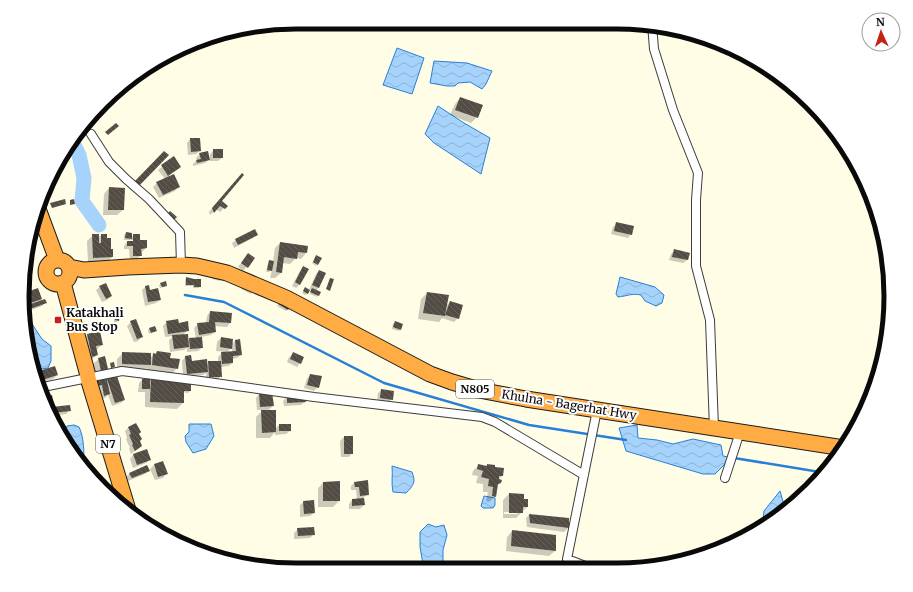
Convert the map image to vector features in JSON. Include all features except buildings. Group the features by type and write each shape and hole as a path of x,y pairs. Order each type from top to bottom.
{"highway":[{"path":"41,217 61,272 88,378"},
{"path":"39,224 61,272"},
{"name":"Khulna - Bagerhat Hwy","path":"61,272 128,266 197,266 227,273 286,298 430,374 486,392 837,447"},
{"name":"N7","path":"88,378 125,502"}],"street":[{"path":"653,31 654,49 673,110 698,173 696,200 696,266 710,320 714,428"},
{"path":"91,134 109,162 149,199 180,232 181,265"},
{"path":"46,389 122,371 314,397 482,417 495,422 584,476"},
{"path":"577,563 567,559 597,410"},
{"path":"726,478 740,432"}],"water":[{"path":"397,48 424,58 412,94 383,85"},
{"path":"434,61 467,63 492,71 482,89 470,82 458,83 455,86 447,86 430,83"},
{"path":"438,106 490,138 481,174 434,143 425,134"},
{"path":"620,277 655,287 664,295 662,303 656,306 645,301 641,295 638,294 618,297 616,294"},
{"path":"31,323 42,339 51,346 51,361 48,368 39,368 34,348"},
{"path":"189,424 211,424 214,436 206,449 193,453 186,442 185,436 189,432"},
{"path":"74,425 79,427 82,435 84,459 65,431 67,426"},
{"path":"637,425 638,438 657,440 673,444 693,439 721,445 723,456 728,457 725,464 715,474 703,474 626,451 619,428"},
{"path":"392,466 412,472 414,483 406,493 393,492"},
{"path":"780,491 784,505 763,519 764,511"},
{"path":"484,496 495,498 495,505 493,508 483,508 481,506"},
{"path":"428,524 436,527 444,525 447,535 443,550 443,563 423,563 420,547 420,532"}],"waterway":[{"path":"75,147 79,155 84,178 82,201 99,225"},
{"path":"185,295 224,302 384,383 529,425 626,440"},
{"path":"734,458 818,472"}],"place":[{"name":"Katakhali Bus Stop","path":"58,320"}]}
